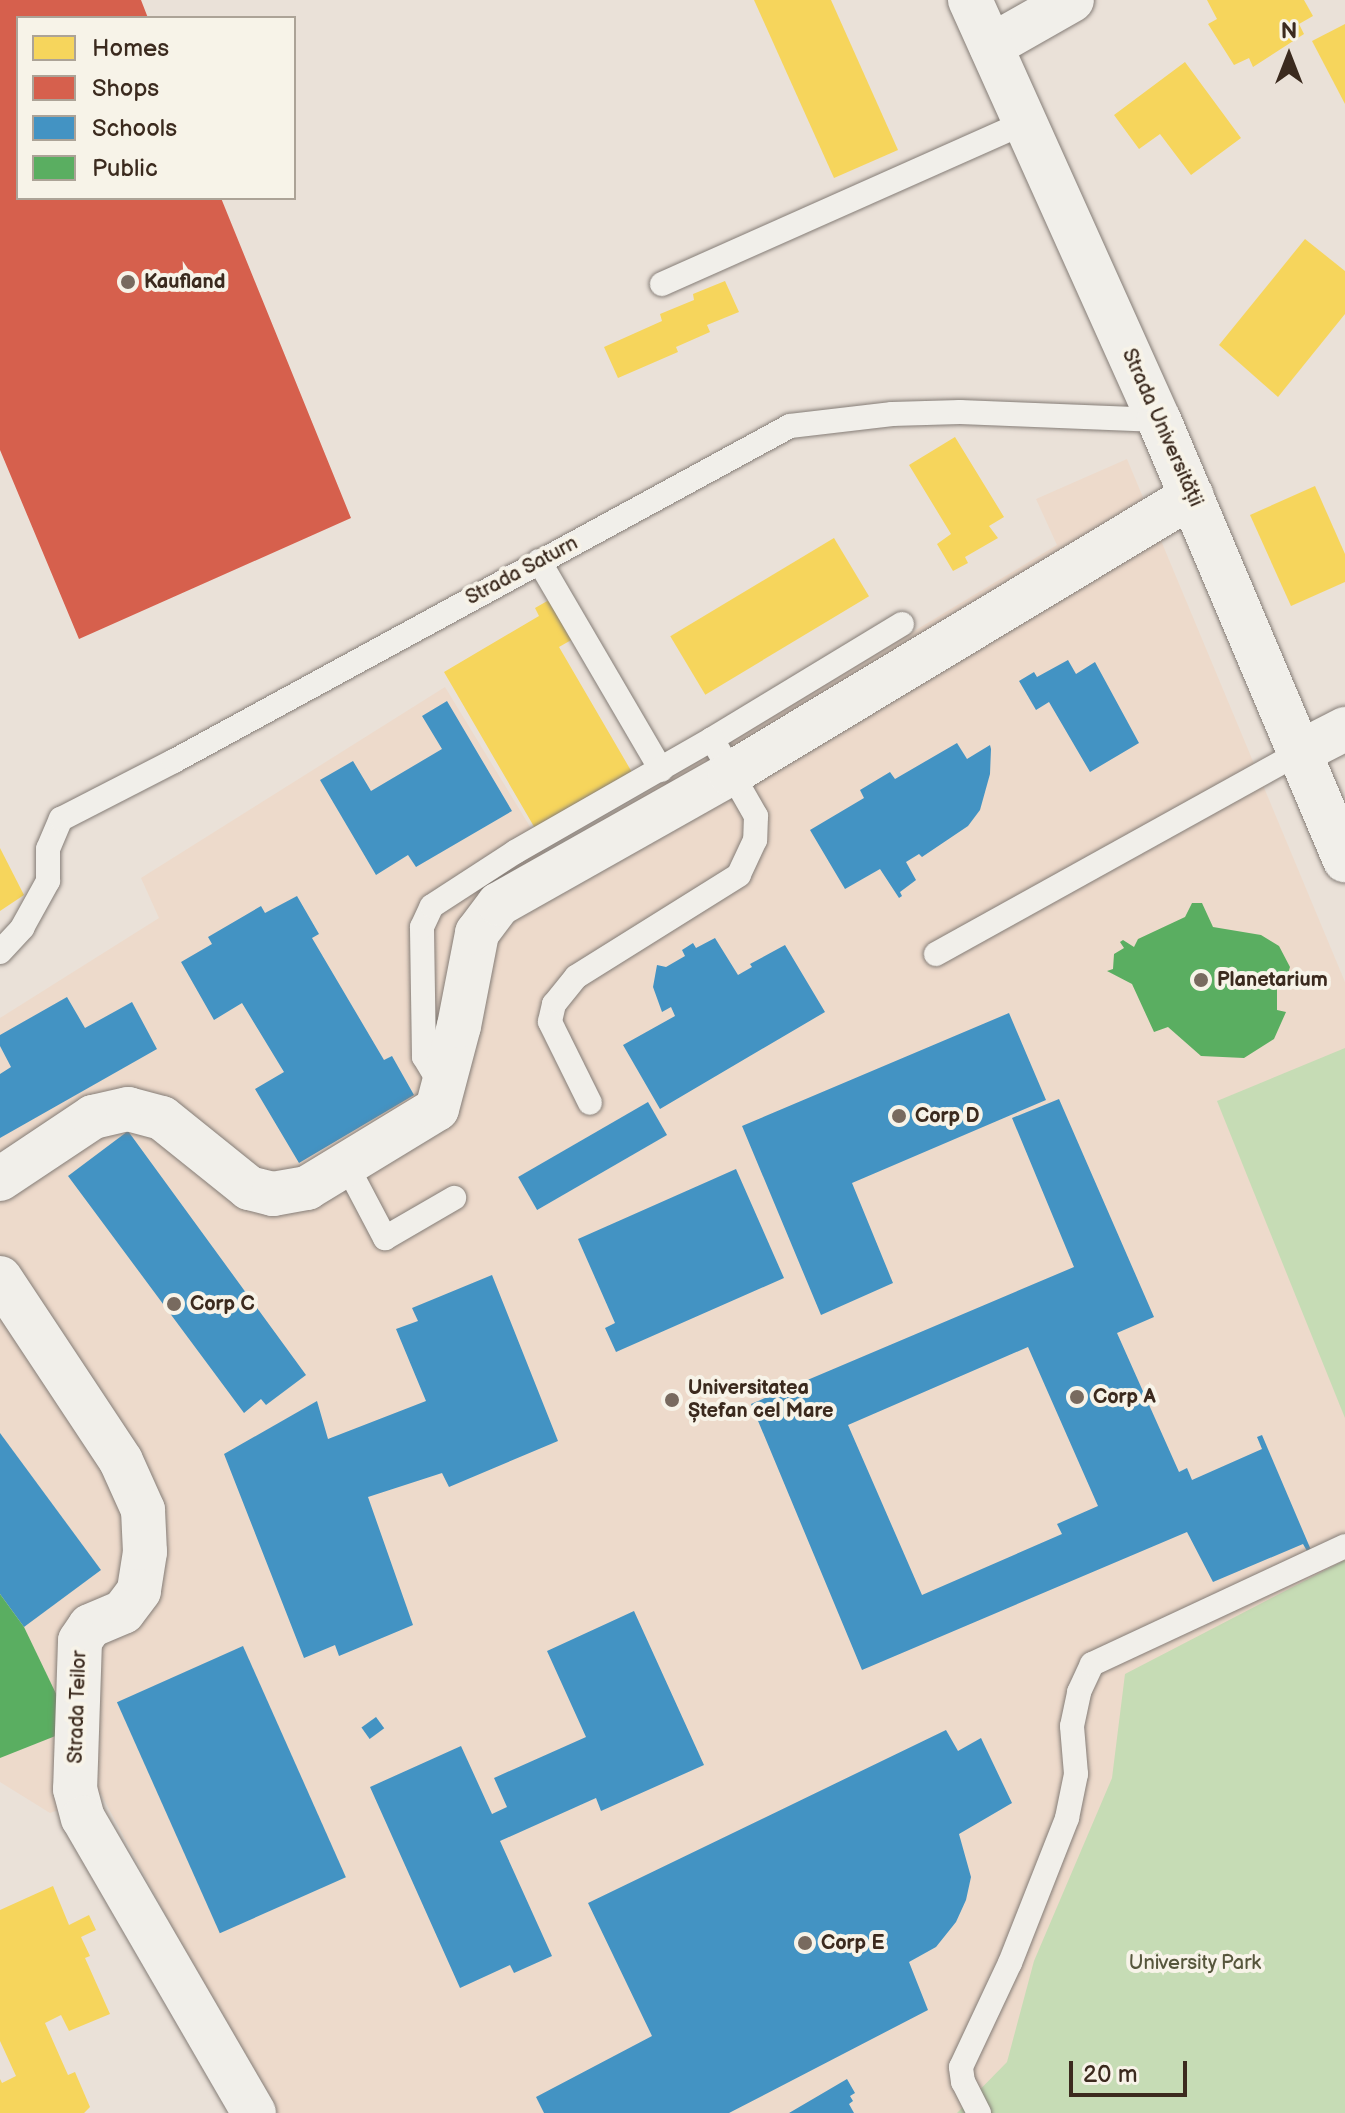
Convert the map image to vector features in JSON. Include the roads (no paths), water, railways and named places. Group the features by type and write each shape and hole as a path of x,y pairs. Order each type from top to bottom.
{"street":[{"name":"Strada Universității","path":"970,0 1159,420 1345,860"},
{"path":"991,46 1072,0"},
{"path":"0,1179 93,1117 128,1109 162,1118 249,1188 273,1194 307,1188 437,1109 445,1090 477,933 499,904 721,756 1192,496"},
{"path":"1300,752 1345,729"},
{"name":"Strada Teilor","path":"0,1278 121,1461 143,1510 145,1552 139,1591 123,1612 90,1626 80,1641 75,1789 83,1818 254,2113"}],"lane":[{"path":"662,284 1026,122"},
{"name":"Strada Saturn","path":"0,952 22,928 48,881 48,849 61,819 174,761 790,426 892,414 960,412 1159,420"},
{"path":"539,561 661,770"},
{"path":"445,1090 424,1057 422,927 432,906 515,852 661,770 721,756 902,624"},
{"path":"936,954 1300,752"},
{"path":"590,1103 550,1022 554,1004 576,977 739,875 755,840 756,816 721,756"},
{"path":"346,1164 385,1238 454,1198"},
{"path":"979,2113 963,2082 961,2067 1015,1950 1067,1818 1076,1774 1072,1726 1079,1692 1092,1664 1345,1546"}],"place":[{"name":"Kaufland","path":"128,282"},
{"name":"Planetarium","path":"1201,980"},
{"name":"Corp D","path":"899,1116"},
{"name":"Corp C","path":"174,1304"},
{"name":"Corp A","path":"1077,1397"},
{"name":"Universitatea Ștefan cel Mare","path":"672,1400"},
{"name":"Corp E","path":"805,1943"}],"park label":[{"name":"University Park","path":"1195,1963"}]}
